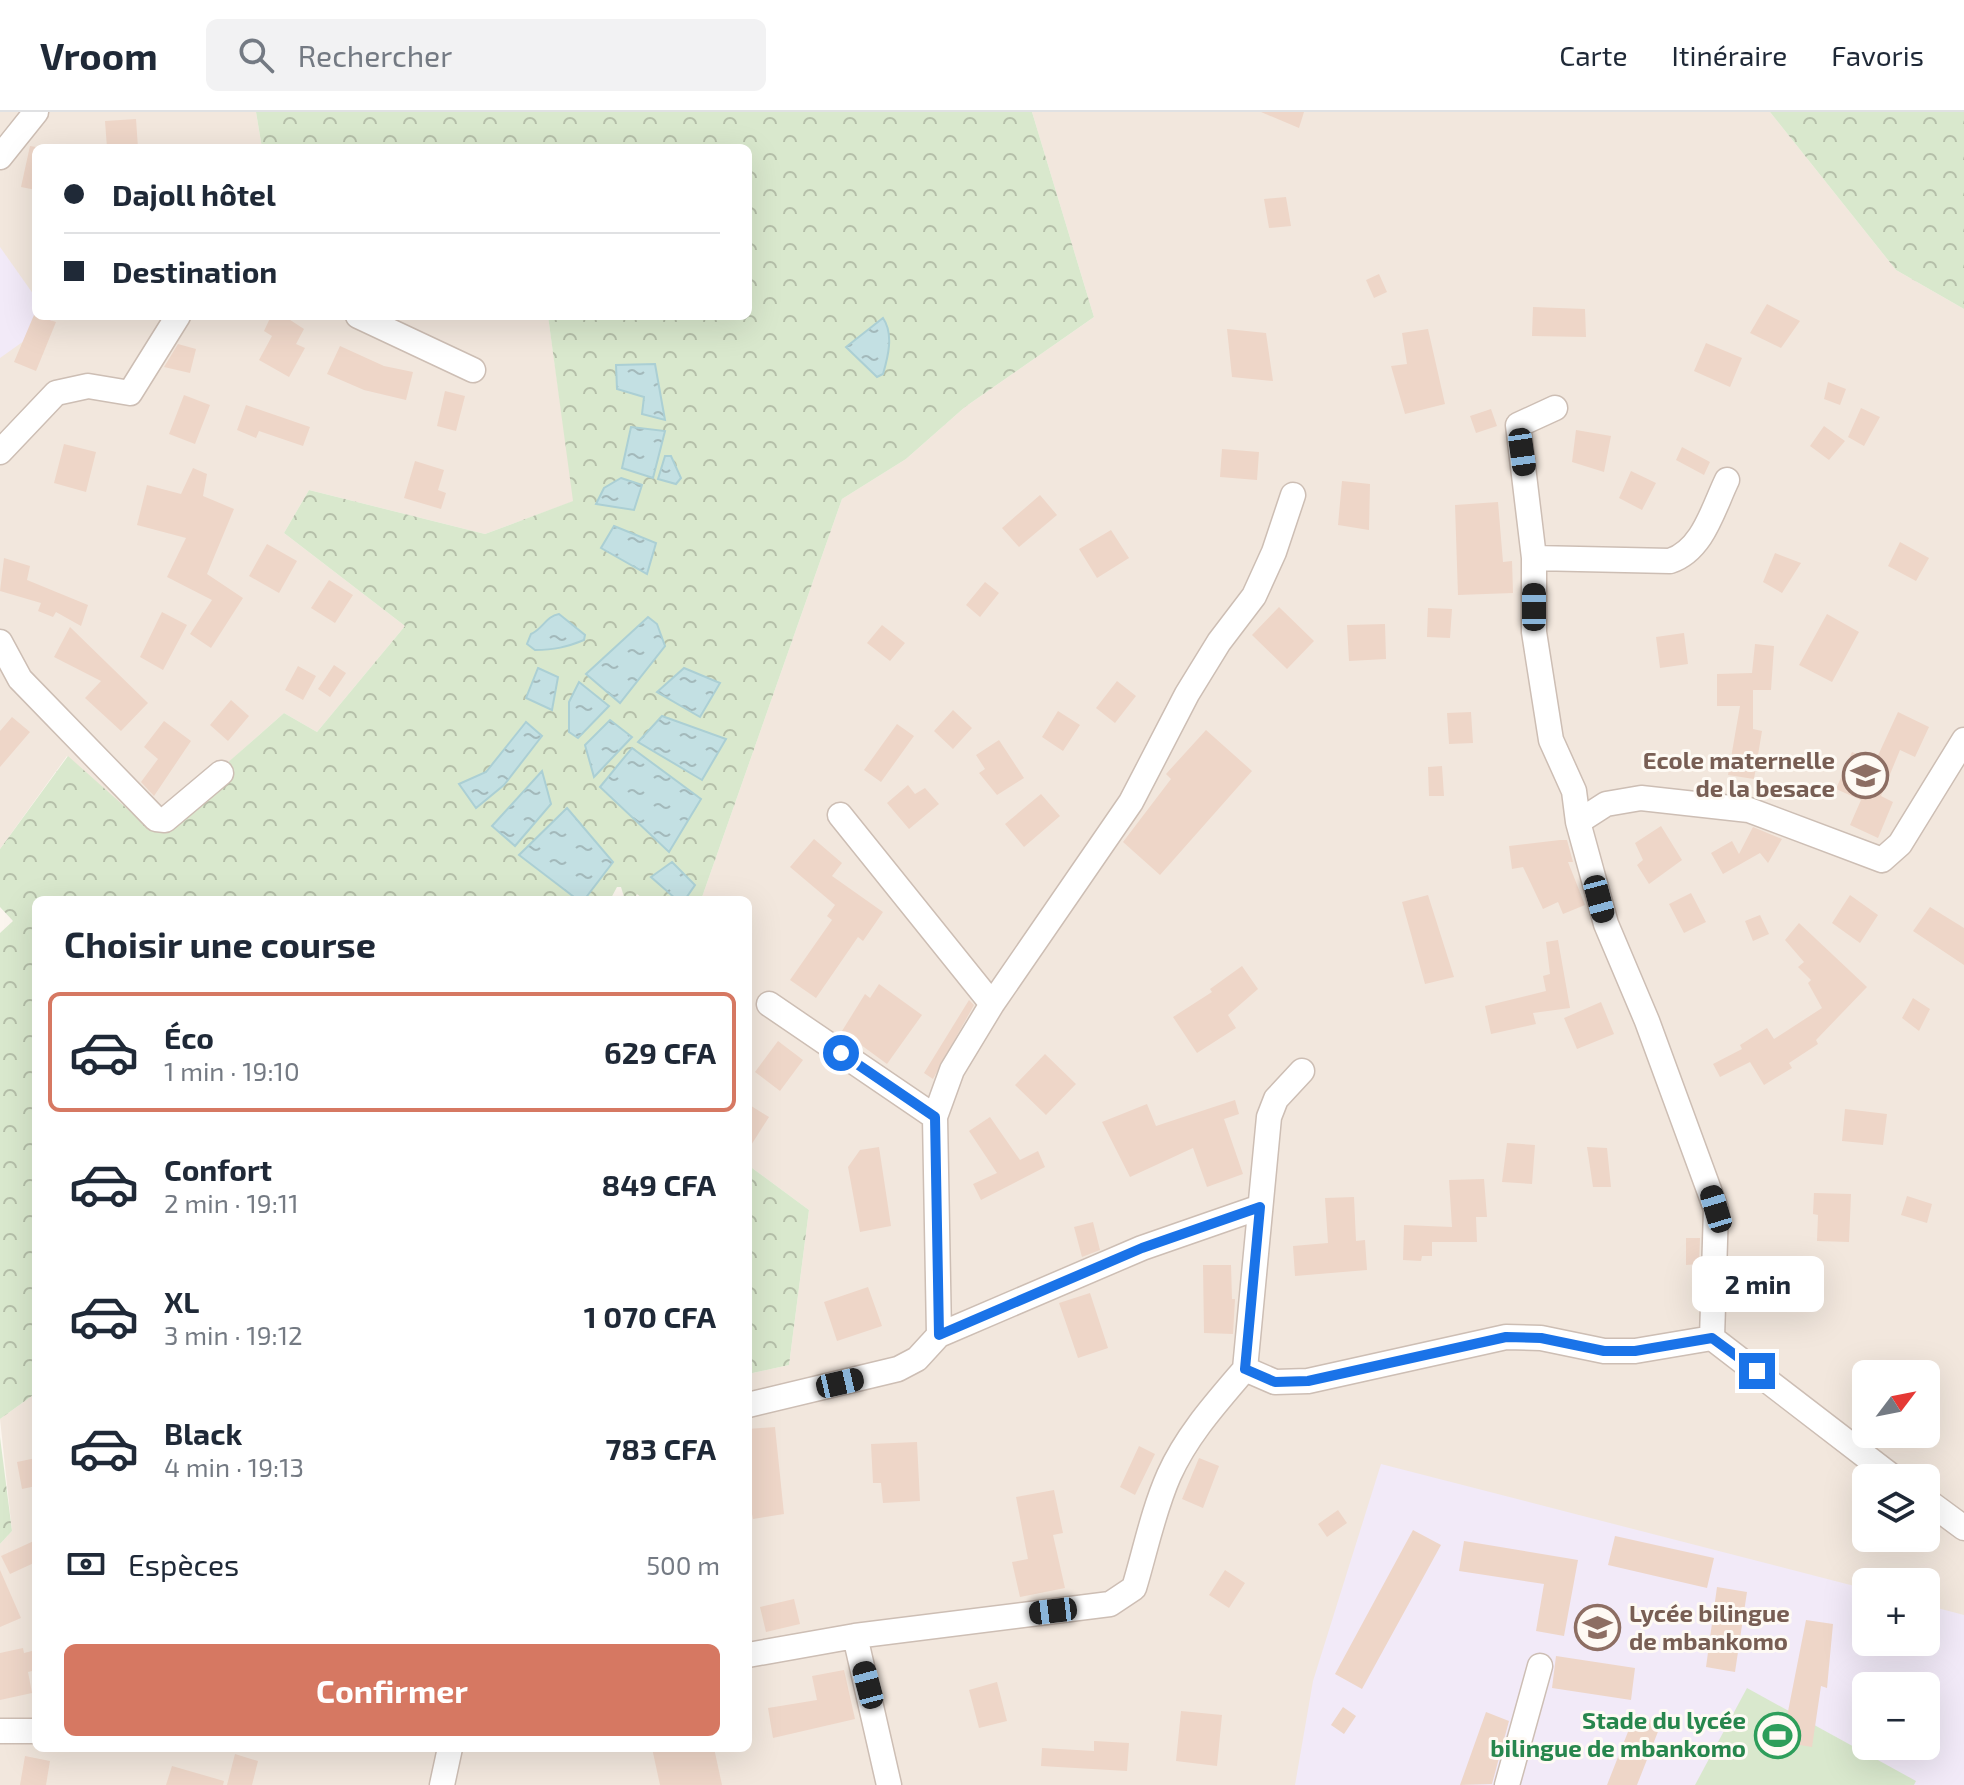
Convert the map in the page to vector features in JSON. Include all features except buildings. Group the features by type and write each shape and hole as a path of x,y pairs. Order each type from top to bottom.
{"street":[{"path":"0,157 36,112"},
{"path":"0,452 56,393 88,386 130,393 176,320"},
{"path":"367,320 473,370"},
{"path":"1555,408 1518,425 1534,558 1534,632 1551,740 1574,791 1578,822 1606,924 1634,988 1716,1209 1712,1338"},
{"path":"1534,558 1670,561 1683,556 1694,548 1727,480"},
{"path":"939,1335 935,1117 952,1070 992,1004 1131,802 1187,694 1219,642 1254,596 1274,552 1293,495"},
{"path":"0,642 20,679 156,819 165,820 221,773"},
{"path":"1578,822 1606,804 1641,798 1749,810 1882,860 1900,844 1964,740"},
{"path":"840,815 992,1004"},
{"path":"769,1004 935,1117"},
{"path":"752,1654 855,1636 1110,1604 1124,1598 1134,1588 1168,1477 1198,1424 1245,1369 1269,1117 1276,1099 1302,1071"},
{"path":"752,1404 898,1369 917,1359 939,1335 1142,1248 1260,1207"},
{"path":"1245,1369 1275,1382 1308,1381 1506,1337 1541,1338 1604,1351 1635,1351 1712,1338 1876,1464"},
{"path":"1940,1510 1964,1528"},
{"path":"855,1636 889,1785"},
{"path":"1507,1785 1540,1666"},
{"path":"0,1731 32,1731"},
{"path":"442,1785 449,1752"}],"shaded area":[{"path":"0,112 256,112 261,144 32,144 32,320 549,320 574,501 485,534 309,490 284,533 405,626 317,732 284,713 151,831 67,756 0,849"},
{"path":"1032,112 1770,112 1896,270 1964,309 1964,1785 0,1785 0,1544 12,1531 0,1419 32,1396 32,1752 752,1752 752,1373 789,1365 809,1210 752,1168 752,896 702,896 842,499 906,459 965,407 1094,317"},
{"path":"0,247 32,292 32,320 52,321 0,358"},
{"name":"Lycée bilingue de mbankomo","path":"1381,1464 1852,1585 1852,1656 1940,1656 1940,1609 1964,1615 1964,1785 1295,1785 1313,1681"}],"green space":[{"path":"256,112 1032,112 1094,317 965,407 906,459 842,499 702,896 683,896 652,877 673,896 624,896 621,887 617,887 612,896 587,896 613,862 520,855 573,896 32,896 32,1396 0,1419 0,933 13,921 0,907 0,849 68,756 151,830 284,713 317,732 405,626 284,533 309,490 485,534 573,501 549,320 752,320 752,144 261,144","holes":["525,722 542,737 504,785 486,772"]},
{"path":"1770,112 1964,112 1964,309 1896,270"},
{"path":"752,1168 809,1210 789,1365 752,1373"},
{"path":"0,1437 12,1531 0,1544"},
{"name":"Stade du lycée bilingue de mbankomo","path":"1747,1688 1852,1746 1852,1760 1878,1760 1916,1781 1914,1785 1695,1785"}],"water":[{"path":"883,318 889,346 883,374 877,377 846,347"},
{"path":"655,364 665,420 642,414 644,397 617,389 616,365"},
{"path":"631,427 665,431 653,478 622,468"},
{"path":"665,456 671,456 681,478 676,484 658,479"},
{"path":"621,478 642,485 634,510 596,504 604,488"},
{"path":"614,526 656,543 647,574 601,548"},
{"path":"559,614 585,635 584,640 535,650 527,644 531,634"},
{"path":"648,617 657,624 665,646 620,703 586,674"},
{"path":"538,668 558,677 552,710 526,698"},
{"path":"684,668 720,683 700,717 657,692"},
{"path":"579,682 609,706 578,738 569,732 569,702"},
{"path":"662,716 726,739 702,780 638,742"},
{"path":"610,720 632,737 594,777 585,745"},
{"path":"526,722 542,736 504,785 476,808 459,784 486,772"},
{"path":"632,748 701,799 669,852 600,787"},
{"path":"542,771 551,804 515,846 492,826"},
{"path":"567,808 613,862 587,896 573,896 519,855"},
{"path":"672,862 695,885 687,896 672,896 651,877"}],"place":[{"name":"Ecole maternelle de la besace","path":"1866,775"},
{"name":"Lycée bilingue de mbankomo","path":"1598,1628"},
{"name":"Stade du lycée bilingue de mbankomo","path":"1777,1735"}],"route":[{"path":"841,1053 935,1117 940,1244 939,1335 1142,1248 1260,1207 1245,1369 1275,1382 1308,1381 1506,1337 1541,1338 1604,1351 1635,1351 1712,1338 1757,1371"}]}
